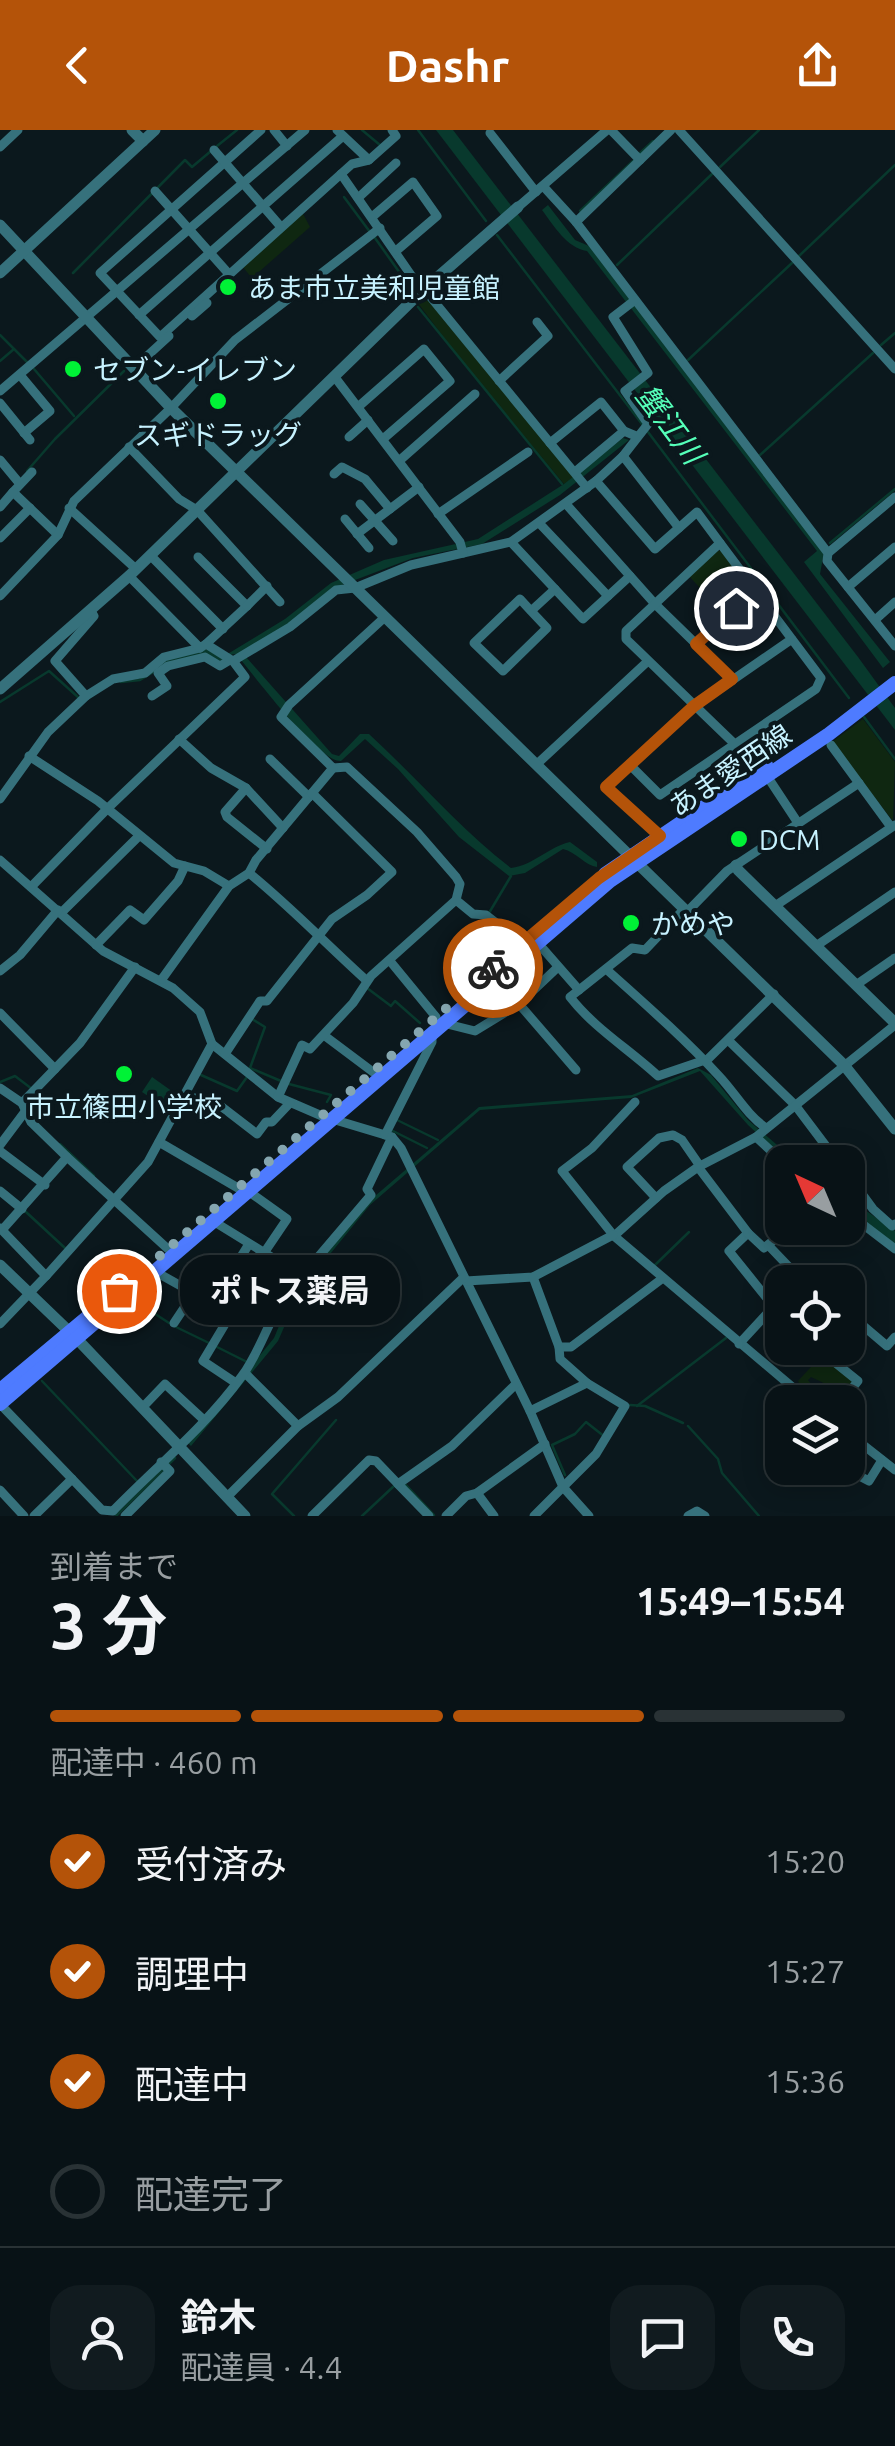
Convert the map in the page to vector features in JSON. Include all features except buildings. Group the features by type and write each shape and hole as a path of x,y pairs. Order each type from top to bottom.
{"main road":[{"name":"あま愛西線","path":"634,859 890,682"},
{"name":"あま愛西線","path":"0,1404 168,1249 243,1190 530,942 660,836 764,772"},
{"name":"あま愛西線","path":"327,1118 372,1072 437,1024"},
{"name":"あま愛西線","path":"0,1390 156,1272 243,1190"}],"street":[{"path":"0,148 18,130"},
{"path":"132,130 143,141"},
{"path":"0,273 155,130"},
{"path":"261,130 100,272 160,337 352,164 369,160 397,132"},
{"path":"274,130 287,146"},
{"path":"0,391 118,294 304,130"},
{"path":"0,689 91,611 423,290 609,130 640,160"},
{"path":"576,222 670,130"},
{"path":"679,130 895,369"},
{"path":"490,132 540,189 576,222 632,302 828,552"},
{"path":"139,315 340,133 369,160"},
{"path":"214,150 282,227"},
{"path":"358,198 396,163"},
{"path":"341,174 372,217 375,232 396,251 423,290 583,479 655,549 697,512 821,678 816,689 660,795 630,765"},
{"path":"372,217 413,182 436,216 396,251"},
{"path":"155,191 228,273"},
{"path":"0,226 171,408 774,994 844,1065 895,1129"},
{"path":"0,596 58,535 69,508 234,340 375,232"},
{"path":"583,479 623,456 648,424 627,390 648,373 613,317 632,302"},
{"path":"134,368 207,303"},
{"path":"499,380 548,336 538,322"},
{"path":"358,407 424,349 450,381 383,440"},
{"path":"0,404 28,436 50,411 20,376"},
{"path":"334,376 461,548"},
{"path":"399,460 475,394"},
{"path":"550,443 601,402 624,431 636,436"},
{"path":"349,437 368,420"},
{"path":"152,696 167,686 158,673 168,666 205,657 220,666 290,627 350,582 461,548 511,542 566,504 624,431"},
{"path":"128,447 196,510 280,602"},
{"path":"438,514 528,452"},
{"path":"623,456 679,528"},
{"path":"0,460 30,508 58,535"},
{"path":"334,474 342,467 358,473 390,509"},
{"path":"0,507 32,472"},
{"path":"357,534 418,487"},
{"path":"895,497 828,552 826,560 895,646"},
{"path":"360,504 393,540"},
{"path":"566,504 655,604 732,679"},
{"path":"0,538 30,508"},
{"path":"31,887 245,678 233,658 203,646 69,508"},
{"path":"345,520 369,548"},
{"path":"540,524 608,596"},
{"path":"511,542 583,619 630,576"},
{"path":"720,543 626,631 626,639 764,772 798,823"},
{"path":"848,587 895,547"},
{"path":"150,555 223,629"},
{"path":"198,557 246,606"},
{"path":"0,799 48,732 86,696 113,679 145,673 164,657 203,646 268,586"},
{"path":"531,611 555,589"},
{"path":"696,644 756,591"},
{"path":"520,599 531,611 547,628 502,671 474,642 520,599"},
{"path":"875,620 895,602"},
{"path":"86,696 55,661 94,616 91,611"},
{"path":"333,768 284,722 286,709 386,617"},
{"path":"660,836 606,787 694,706 792,639"},
{"path":"537,764 648,661"},
{"path":"179,739 211,768 246,788 283,828"},
{"path":"775,906 893,826 831,745"},
{"path":"29,756 107,809 174,862 204,871 229,886"},
{"path":"225,1054 260,1001 266,1001 317,936 392,872 270,759"},
{"path":"162,980 229,886 250,873 333,768 347,767 417,832 456,877 460,884 456,900 367,981 324,1036 310,1049 302,1045 278,1097"},
{"path":"774,994 704,1061 658,1076 630,1049 588,1020 570,997 632,948 644,950 736,865 859,782"},
{"path":"246,788 225,812 266,849"},
{"path":"0,971 139,836"},
{"path":"0,860 96,945 162,980 200,1012 212,1044 278,1097 327,1118 388,1136 411,1166 563,1487 589,1516"},
{"path":"227,1497 298,1426 338,1397 465,1279 533,1277 614,1235 699,1167 760,1133 895,1024 736,865"},
{"path":"96,945 130,910 144,920 186,866"},
{"path":"250,873 367,981"},
{"path":"816,946 895,892"},
{"path":"456,900 472,914 486,915 530,942 578,990"},
{"path":"856,985 895,958"},
{"path":"390,961 437,1024 475,1031 519,1004 558,967"},
{"path":"45,1185 0,1148 24,1106 80,1043 134,967"},
{"path":"606,969 704,1061 769,1145"},
{"path":"519,1004 576,1070"},
{"path":"0,1012 55,1069"},
{"path":"0,1404 72,1479 107,1512 113,1511 164,1465 247,1375 284,1297 371,1195 367,1189 437,1024"},
{"path":"324,1036 372,1072"},
{"path":"728,1040 796,1105 825,1145"},
{"path":"0,1324 148,1162 212,1044"},
{"path":"0,1088 24,1106 31,1122 168,1249"},
{"path":"186,1095 222,1107 257,1134 290,1104"},
{"path":"634,1102 592,1148 562,1171 614,1235 789,1385"},
{"path":"656,1198 626,1168 655,1141 673,1134 682,1140 748,1232 788,1265"},
{"path":"159,1142 287,1220 264,1253"},
{"path":"46,1276 1,1229 67,1157"},
{"path":"0,1191 22,1209"},
{"path":"865,1198 894,1226"},
{"path":"213,1222 302,1276"},
{"path":"865,1226 895,1249"},
{"path":"748,1232 728,1251 765,1295"},
{"path":"212,1303 249,1244"},
{"path":"0,1266 74,1336 245,1516"},
{"path":"156,1272 231,1314"},
{"path":"533,1277 560,1359 587,1383 626,1406 596,1454 534,1516"},
{"path":"559,1347 571,1346 663,1278"},
{"path":"174,1323 194,1293"},
{"path":"236,1383 203,1361 240,1299 275,1319"},
{"path":"739,1344 765,1316"},
{"path":"865,1328 886,1346 895,1336"},
{"path":"838,1365 858,1381 855,1385"},
{"path":"247,1375 298,1426"},
{"path":"530,1411 587,1383"},
{"path":"142,1408 166,1384 204,1420"},
{"path":"398,1484 452,1446 516,1384"},
{"path":"446,1516 466,1496 477,1493 545,1444"},
{"path":"865,1448 895,1470"},
{"path":"312,1516 370,1460 424,1514"},
{"path":"865,1480 869,1482 882,1460"},
{"path":"131,1514 170,1472 164,1465"},
{"path":"34,1516 72,1479"},
{"path":"0,1490 24,1516"},
{"path":"477,1493 494,1516"},
{"path":"688,1516 696,1510 705,1516"}],"shaded area":[{"path":"301,210 310,227 252,278 241,265"},
{"path":"430,300 574,478 564,484 469,371 418,303"},
{"path":"721,551 750,589 724,614 689,576"},
{"path":"863,719 895,762 893,821 832,742"},
{"path":"813,1365 836,1365 854,1381 852,1385 828,1385 811,1377 808,1380 812,1385 800,1385 798,1381"}],"water":[{"name":"蟹江川","path":"436,130 453,130 858,657 895,708 895,730"},
{"path":"548,205 575,240 589,246 824,552 820,574 890,662 883,668 804,562 817,551 587,251 573,246 556,229 542,210"},
{"path":"623,438 629,440 560,495 482,544 413,558 334,588 246,657 332,754 339,756 360,734 369,734 511,868 570,842 597,862 597,867 563,849 525,873 509,876 459,837 398,769 365,739 341,761 317,748 236,654 228,655 220,663 213,660 157,668 164,660 208,649 221,658 285,619 331,583 384,560 478,539 564,484"},
{"path":"698,1068 711,1075 748,1120 777,1145 770,1145 748,1125 700,1071 631,1098 480,1110 370,1205 300,1291 278,1341 191,1446 188,1443 274,1338 294,1290 368,1202 479,1107 632,1095"},
{"path":"152,1077 176,1094 166,1108 142,1092"},
{"path":"865,1210 895,1231 895,1244 865,1221"}],"waterway":[{"path":"217,146 237,130"},
{"path":"362,130 380,145"},
{"path":"418,130 486,221"},
{"path":"720,167 759,130"},
{"path":"640,153 653,141"},
{"path":"73,273 185,160 192,167 211,151"},
{"path":"580,211 633,161"},
{"path":"799,256 895,165"},
{"path":"617,265 712,174"},
{"path":"344,197 370,232"},
{"name":"蟹江川","path":"497,235 642,424"},
{"path":"375,238 412,290"},
{"path":"688,360 792,263"},
{"path":"418,307 562,484"},
{"path":"881,345 895,333"},
{"path":"0,335 27,362"},
{"path":"0,361 14,349"},
{"path":"760,455 873,353"},
{"path":"34,369 74,416"},
{"path":"27,471 124,371"},
{"name":"蟹江川","path":"648,432 849,698"},
{"path":"830,543 895,489"},
{"path":"0,702 49,671 79,698"},
{"path":"121,682 140,680 155,671"},
{"path":"864,717 895,759"},
{"path":"489,913 511,876"},
{"path":"367,988 391,1006 395,1001 420,1023"},
{"path":"252,1019 265,1027 250,1068 281,1081"},
{"path":"201,1075 237,1091 247,1077"},
{"path":"0,1082 15,1076 32,1089"},
{"path":"289,1084 331,1095 327,1102"},
{"path":"397,1120 438,1140"},
{"path":"393,1131 427,1148"},
{"path":"60,1144 94,1176"},
{"path":"26,1212 65,1248"},
{"path":"655,1265 689,1232"},
{"path":"137,1302 169,1323"},
{"path":"176,1327 209,1343"},
{"path":"637,1406 726,1338"},
{"path":"217,1347 247,1362"},
{"path":"42,1381 137,1481"},
{"path":"630,1405 645,1406 683,1423"},
{"path":"294,1516 272,1494 336,1420"},
{"path":"565,1475 552,1445 575,1434 586,1422 605,1437"},
{"path":"688,1426 718,1459 722,1473 759,1516"},
{"path":"116,1516 175,1458"},
{"path":"406,1485 434,1515"},
{"path":"362,1516 394,1486"}],"way so far":[{"path":"119,1291 493,968"}],"place":[{"name":"あま市立美和児童館","path":"228,287"},
{"name":"セブン-イレブン","path":"73,369"},
{"name":"スギドラッグ","path":"218,401"},
{"name":"DCM","path":"739,839"},
{"name":"かめや","path":"631,923"},
{"name":"市立篠田小学校","path":"124,1074"},
{"name":"ポトス薬局","path":"119,1291"}],"route":[{"path":"493,968 599,878 660,836 606,787 694,706 732,679 696,644 736,608"}]}
